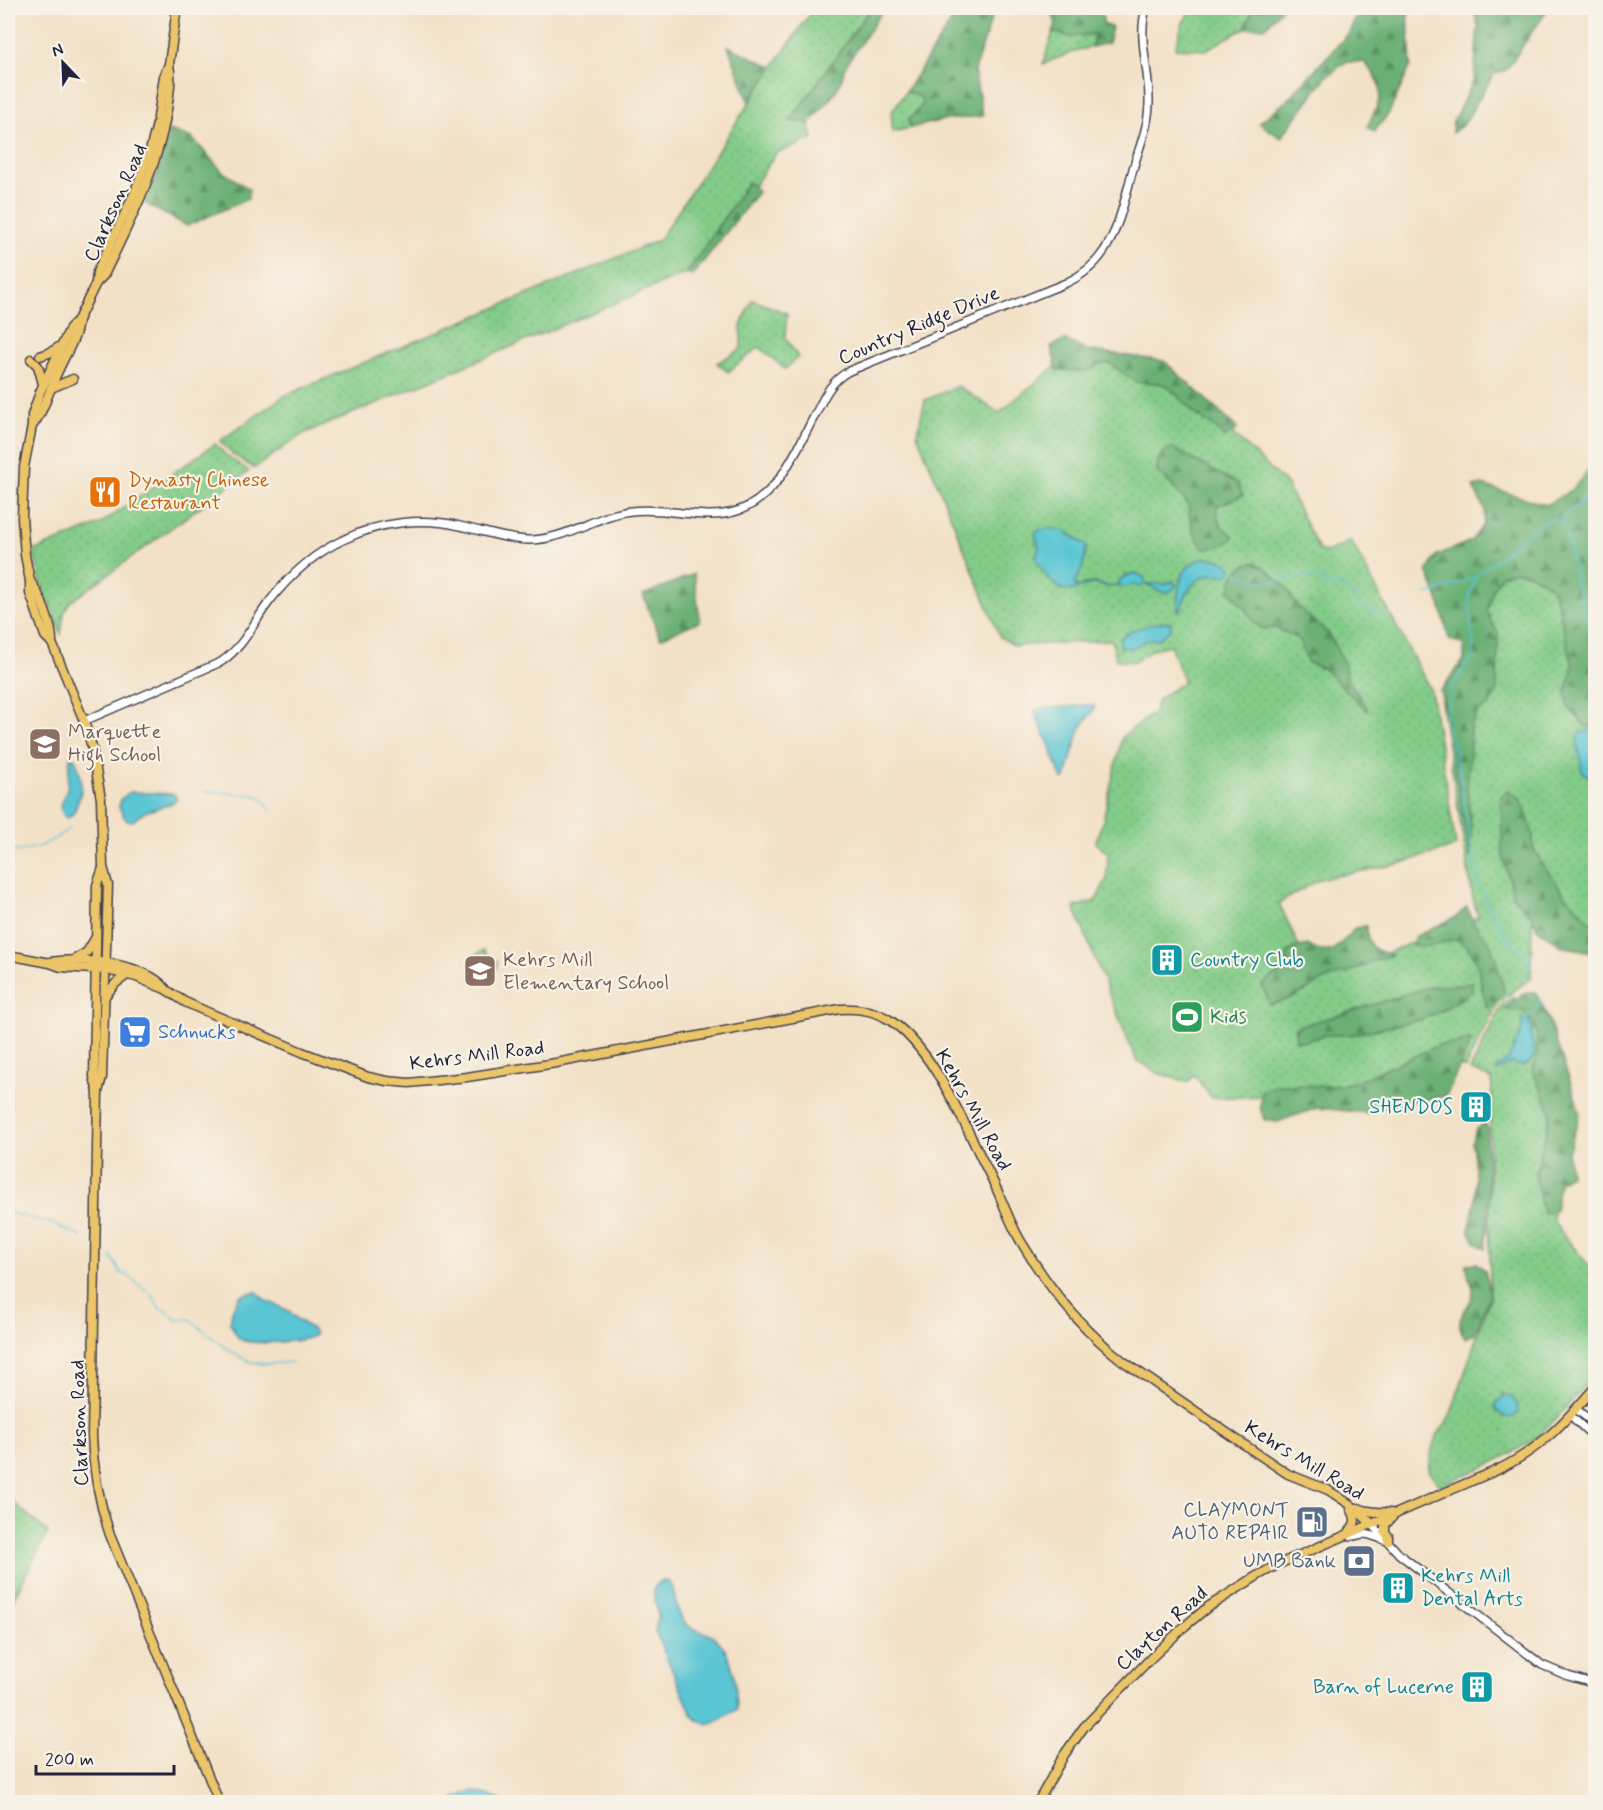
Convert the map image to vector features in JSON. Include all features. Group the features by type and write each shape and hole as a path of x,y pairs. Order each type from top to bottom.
{"main road":[{"name":"Clarkson Road","path":"177,8 169,64 164,76 157,124 146,164 97,272 96,283 78,320 70,328 62,345 47,386 40,417 33,426 24,467 22,532 33,603 45,636 52,644 84,721 92,747 100,786 103,867 108,885 106,995 102,1077 98,1092 92,1436 96,1483 102,1511 115,1548 219,1803"},
{"name":"Clarkson Road","path":"47,386 77,331 78,320"},
{"path":"62,345 54,351 35,357 47,386 73,379"},
{"name":"Clarkson Road","path":"98,1092 94,1077 97,885 103,867"},
{"path":"72,961 87,952 96,937"},
{"name":"Kehrs Mill Road","path":"8,955 61,967 96,966"},
{"name":"Kehrs Mill Road","path":"50,963 72,961 96,966 129,968 158,980 165,989"},
{"name":"Kehrs Mill Road","path":"107,967 165,989 185,1002 302,1052 368,1077 409,1083 467,1077 556,1063 840,1010 858,1009 884,1016 909,1037 930,1063 989,1171 1019,1239 1040,1273 1085,1328 1123,1361 1249,1449 1288,1474 1328,1490 1351,1505 1372,1524"},
{"path":"106,995 115,983 128,975"},
{"name":"Clayton Road","path":"1038,1803 1064,1755 1084,1727 1185,1626 1225,1595 1280,1564 1520,1458 1550,1436 1596,1386"},
{"path":"1347,1535 1355,1525 1356,1519 1351,1505 1368,1512 1396,1514"},
{"path":"1388,1541 1385,1525 1396,1514"}],"street":[{"name":"Country Ridge Drive","path":"84,721 221,662 240,647 269,602 297,571 326,549 369,530 408,522 442,522 501,537 530,540 560,535 624,512 651,510 716,515 739,511 753,504 768,493 779,479 825,393 836,379 849,371 1066,283 1081,275 1106,250 1118,220 1148,117 1149,91 1142,37 1146,8"},
{"path":"1573,1412 1596,1425"},
{"path":"1573,1412 1596,1439"},
{"name":"Kehrs Mill Road","path":"1372,1524 1399,1554 1542,1665 1596,1684"},
{"path":"1347,1535 1352,1537 1372,1535 1388,1541"}],"green space":[{"path":"814,8 871,8 791,121 809,123 813,139 776,153 754,186 748,183 687,273 303,434 254,468 232,454 220,441 284,396 659,240"},
{"path":"871,8 884,8 845,67 832,98 809,123 790,121"},
{"path":"960,8 995,8 974,71 983,116 943,120 910,128 909,119 923,104 920,97 906,91"},
{"path":"1051,8 1101,9 1104,25 1112,27 1108,43 1092,47 1094,34 1070,37 1053,32 1056,24"},
{"path":"1191,8 1246,8 1252,12 1245,28 1206,50 1175,48 1182,25"},
{"path":"1246,8 1282,8 1266,27 1245,28 1252,12"},
{"path":"1360,8 1412,8 1408,14 1411,65 1389,113 1374,132 1367,127 1379,100 1380,86 1364,62 1346,62 1325,78 1281,138 1259,123 1286,101 1348,34"},
{"path":"1473,8 1549,8 1506,70 1494,74 1464,124 1452,133 1453,121 1474,80 1478,25"},
{"path":"1053,32 1070,37 1094,34 1092,47 1043,64"},
{"path":"728,46 773,67 749,102"},
{"path":"906,91 920,97 923,105 909,119 910,128 893,132 891,113"},
{"path":"169,130 192,138 222,171 249,189 248,199 187,226 144,203 159,169"},
{"path":"748,182 758,192 692,276 687,273"},
{"path":"752,300 787,313 785,337 798,357 785,369 759,347 728,372 717,363 741,349 741,326"},
{"path":"1065,340 1086,350 1164,361 1238,429 1224,438 1218,430 1193,412 1168,386 1136,382 1109,363 1099,364 1085,371 1057,370 1051,346"},
{"path":"1075,354 1159,364 1286,484 1319,550 1327,552 1351,541 1431,691 1456,846 1399,864 1320,879 1279,903 1315,981 1478,917 1472,894 1441,702 1471,649 1432,565 1538,525 1595,666 1595,942 1532,921 1531,978 1498,1003 1465,1068 1426,1055 1345,1093 1212,1098 1194,1075 1188,1082 1158,1073 1136,1060 1074,907 1095,901 1107,879 1108,853 1095,843 1103,820 1122,737 1154,712 1158,699 1184,682 1170,645 1153,649 1134,662 1116,660 1112,640 1015,646 1000,637 917,434 925,400 958,386 999,413 1048,372"},
{"path":"215,444 249,471 69,603 64,613 61,634 48,600 46,601 33,551 100,524"},
{"path":"1172,448 1237,483 1243,495 1217,506 1220,523 1233,535 1232,539 1225,544 1203,548 1195,536 1188,504 1157,472 1158,461 1163,452"},
{"path":"1595,462 1595,726 1586,727 1568,707 1566,691 1573,667 1555,594 1549,585 1530,574 1516,571 1502,575 1494,586 1487,610 1498,632 1497,692 1489,706 1479,711 1470,728 1467,786 1471,827 1470,858 1445,708 1440,691 1464,660 1464,645 1449,639 1440,604 1427,571 1437,555 1471,541 1483,525 1485,510 1473,487 1483,485 1546,505 1572,490"},
{"path":"1253,562 1264,567 1285,586 1305,614 1328,633 1344,663 1348,680 1367,707 1367,711 1324,669 1308,663 1299,639 1276,628 1263,629 1254,623 1230,591 1236,572"},
{"path":"694,574 700,621 660,638 643,595"},
{"path":"1507,791 1520,799 1533,834 1533,848 1544,867 1563,893 1595,926 1595,955 1594,952 1563,947 1537,928 1532,916 1513,897 1502,851 1501,797"},
{"path":"1467,907 1475,925 1491,945 1502,981 1504,992 1488,1009 1475,959 1465,944 1455,939 1430,946 1414,945 1414,937 1456,917"},
{"path":"1366,926 1372,947 1392,955 1322,981 1295,997 1270,1005 1262,985 1287,966 1287,954 1293,948 1308,945 1316,950 1329,951 1340,945 1355,928"},
{"path":"484,950 491,960 497,961 496,969 476,966 477,963 472,957"},
{"path":"1472,982 1472,990 1464,997 1423,1019 1351,1035 1325,1035 1306,1041 1296,1041 1295,1027 1432,986 1463,985"},
{"path":"1536,992 1548,1018 1580,1114 1568,1153 1570,1175 1559,1182 1555,1211 1543,1213 1535,1176 1551,1113 1533,1071 1537,1054 1537,1037 1534,1024 1522,1010 1505,1009 1522,994"},
{"path":"1514,996 1548,1036 1566,1108 1547,1175 1554,1223 1589,1266 1595,1261 1595,1373 1554,1421 1528,1443 1491,1464 1439,1486 1429,1471 1433,1444 1448,1422 1490,1297 1489,1168 1492,1079 1470,1070 1502,1005"},
{"path":"1472,1039 1446,1096 1394,1105 1368,1113 1317,1108 1277,1122 1264,1120 1260,1107 1262,1090 1279,1085 1336,1086 1358,1081 1439,1045 1455,1044"},
{"path":"1485,1123 1488,1129 1489,1208 1485,1249 1475,1242 1469,1230 1475,1203 1472,1142 1476,1129"},
{"path":"1476,1263 1485,1270 1490,1294 1475,1334 1465,1338 1461,1330 1461,1317 1473,1295 1466,1264"},
{"path":"8,1498 48,1532 8,1609"}],"water":[{"path":"1048,528 1063,530 1086,545 1083,565 1074,583 1077,587 1090,583 1115,585 1126,576 1135,573 1144,577 1146,584 1165,584 1173,581 1176,585 1165,593 1145,584 1140,587 1119,585 1108,587 1092,584 1074,590 1061,589 1050,580 1036,558 1039,547 1035,534 1039,530"},
{"path":"1206,558 1227,563 1232,567 1231,571 1225,576 1216,574 1201,578 1190,589 1180,611 1178,610 1179,585 1185,570 1197,560"},
{"path":"1156,623 1171,623 1171,629 1159,639 1149,639 1132,648 1121,648 1120,639 1128,633"},
{"path":"1088,705 1095,708 1080,729 1066,776 1062,779 1034,712 1037,709"},
{"path":"1596,729 1595,780 1582,771 1577,739 1580,733"},
{"path":"70,757 75,759 81,777 81,789 75,811 67,818 60,807 67,789"},
{"path":"130,792 174,794 177,799 172,803 145,812 133,821 126,820 119,807 120,800"},
{"path":"1521,1019 1527,1019 1532,1027 1534,1058 1524,1065 1510,1063 1497,1071 1495,1069 1508,1060 1523,1028"},
{"path":"257,1292 265,1300 289,1311 312,1329 315,1335 300,1340 278,1342 255,1342 240,1339 230,1323 232,1311 240,1296"},
{"path":"1502,1392 1505,1396 1512,1397 1518,1405 1517,1414 1510,1418 1496,1410 1495,1405 1503,1397"},
{"path":"663,1581 668,1581 672,1585 683,1621 717,1639 732,1667 737,1709 714,1722 702,1723 692,1714 655,1632 658,1615 653,1590"},
{"path":"474,1791 505,1802 452,1802 454,1798"}],"waterway":[{"path":"1533,970 1523,953 1509,941 1494,917 1476,877 1459,772 1446,721 1451,689 1463,669 1474,657 1469,598 1476,576 1541,523 1560,518 1577,506 1587,493 1596,492"},
{"path":"1560,519 1570,549 1583,608 1596,634"},
{"path":"1231,571 1259,581 1275,582 1295,577 1318,577 1326,585 1346,588 1369,612 1375,612"},
{"path":"1426,595 1476,577"},
{"path":"204,791 255,795 263,799 271,810"},
{"path":"8,852 41,846 70,828"},
{"path":"1527,1019 1539,1006 1539,997"},
{"path":"8,1212 51,1223 81,1237"},
{"path":"111,1256 121,1273 127,1275 152,1295 160,1309 166,1310 176,1320 190,1319 226,1348 254,1363 292,1362"}],"place":[{"name":"Dynasty Chinese Restaurant","path":"105,492"},
{"name":"Marquette High School","path":"45,744"},
{"name":"Country Club","path":"1167,960"},
{"name":"Kehrs Mill Elementary School","path":"480,971"},
{"name":"Kids","path":"1187,1017"},
{"name":"Schnucks","path":"135,1032"},
{"name":"SHENDOS","path":"1476,1107"},
{"name":"CLAYMONT AUTO REPAIR","path":"1312,1522"},
{"name":"UMB Bank","path":"1359,1561"},
{"name":"Kehrs Mill Dental Arts","path":"1398,1588"},
{"name":"Barn of Lucerne","path":"1477,1687"}]}
